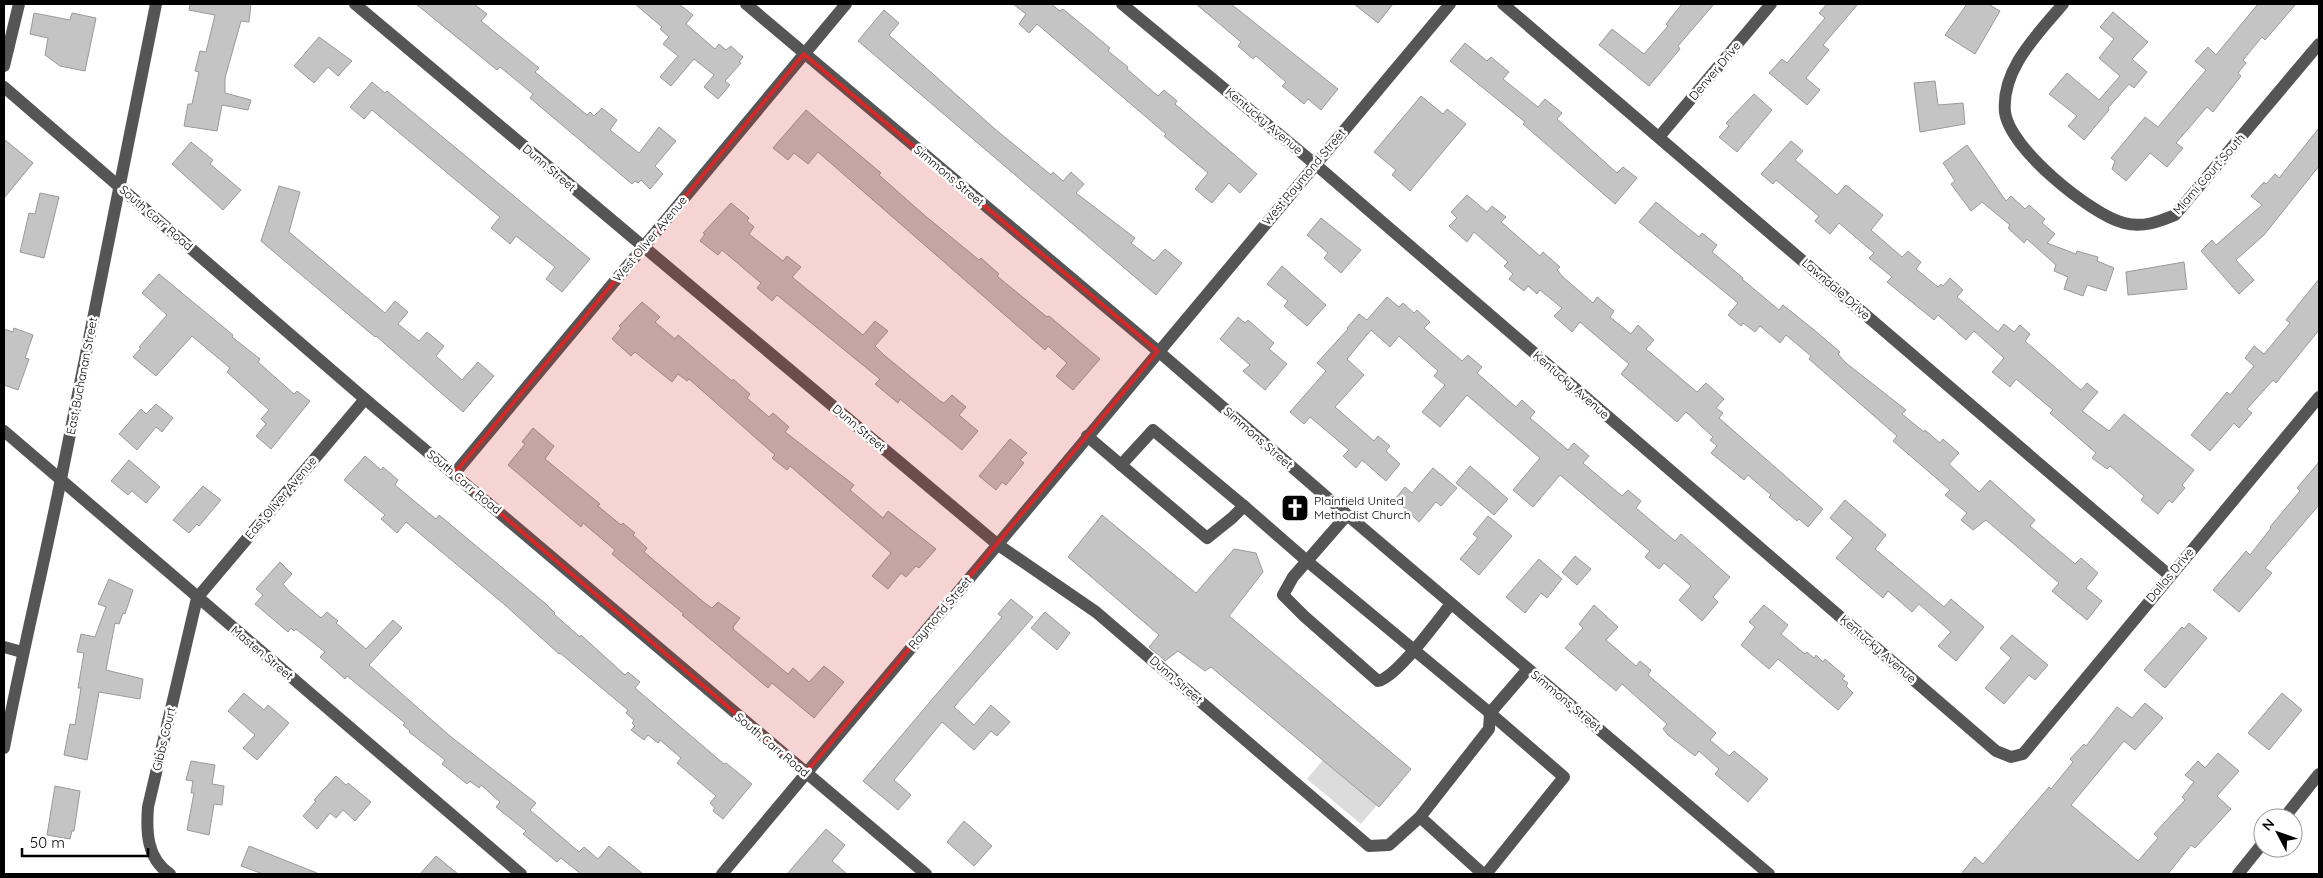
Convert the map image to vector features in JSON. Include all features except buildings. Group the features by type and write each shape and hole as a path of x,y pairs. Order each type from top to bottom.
{"street":[{"path":"4,66 19,4"},
{"name":"East Buchanan Street","path":"4,748 22,652 61,481 118,185 156,4"},
{"name":"Dunn Street","path":"355,4 997,544 1096,612 1369,846 1389,845 1420,817"},
{"name":"Simmons Street","path":"746,4 1158,351 1347,515 1769,874"},
{"name":"West Oliver Avenue","path":"454,474 846,4"},
{"name":"Kentucky Avenue","path":"1122,4 1315,164 1996,751 2011,757 2023,754"},
{"name":"West Raymond Street","path":"1158,351 1450,4"},
{"name":"Lawndale Drive","path":"1503,4 2169,575"},
{"name":"Denver Drive","path":"1659,137 1771,4"},
{"name":"Miami Court South","path":"2063,4 2018,60 2007,92 2006,112 2010,131 2047,171 2100,214 2125,224 2151,225 2175,215 2319,44"},
{"name":"South Carr Road","path":"4,87 365,399 926,874"},
{"name":"Raymond Street","path":"722,874 1158,351"},
{"name":"Dallas Drive","path":"2023,754 2169,575 2319,397"},
{"name":"East Oliver Avenue","path":"197,598 365,399"},
{"name":"Masten Street","path":"4,430 197,598 521,874"},
{"path":"1121,465 1154,430 1307,561 1414,649 1490,713 1564,777 1485,874 1420,817 1489,729 1490,713 1528,669"},
{"path":"1087,436 1207,538 1244,506"},
{"path":"1347,515 1293,577 1283,595 1378,681 1383,680 1396,670 1451,604"},
{"name":"Gibbs Court","path":"170,874 160,865 148,844 146,827 148,807 197,598"},
{"path":"4,647 22,652"},
{"path":"2292,808 2319,774"},
{"path":"2238,874 2253,855"}],"highlighted area":[{"path":"804,54 1158,351 806,773 454,474"}],"shaded area":[{"path":"1323,760 1377,805 1361,824 1307,779"}],"place":[{"name":"Plainfield United Methodist Church","path":"1295,508"}]}
